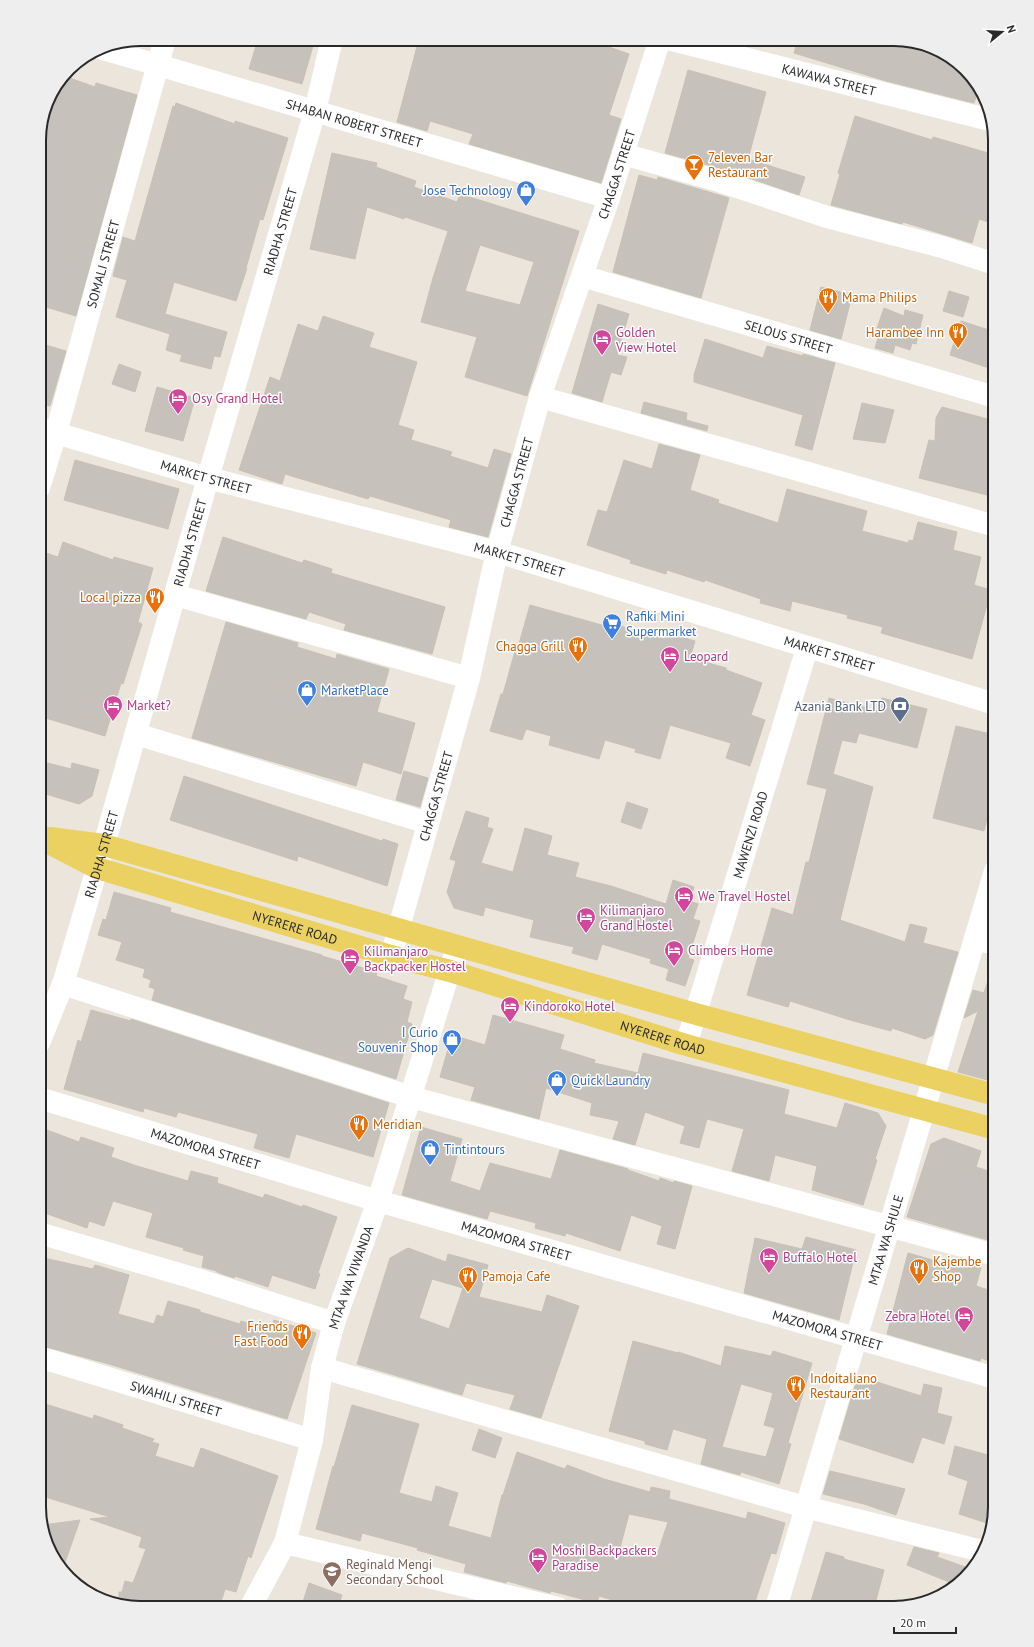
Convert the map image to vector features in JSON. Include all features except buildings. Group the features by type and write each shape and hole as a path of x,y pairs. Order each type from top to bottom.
{"main road":[{"name":"NYERERE ROAD","path":"46,838 104,845 457,947 696,1014 988,1093"},
{"name":"NYERERE ROAD","path":"46,841 97,868 391,956 450,971 686,1045 988,1127"}],"street":[{"name":"SOMALI STREET","path":"46,444 48,431 163,46"},
{"name":"RIADHA STREET","path":"46,1025 62,984 104,845 208,478 316,111 330,46"},
{"name":"CHAGGA STREET","path":"391,956 469,678 497,552 540,397 609,198 658,46"},
{"name":"KAWAWA STREET","path":"696,46 985,119"},
{"name":"SHABAN ROBERT STREET","path":"110,51 609,198"},
{"path":"623,154 719,181 827,217 942,247 988,262"},
{"name":"SELOUS STREET","path":"582,276 988,395"},
{"path":"540,397 988,524"},
{"name":"MARKET STREET","path":"48,431 208,478 497,552 807,648 988,702"},
{"path":"175,595 469,678"},
{"name":"MAWENZI ROAD","path":"686,1045 807,648"},
{"path":"136,734 428,823"},
{"name":"MTAA WA SHULE","path":"778,1601 933,1077 985,942 988,921"},
{"name":"MTAA WA VIWANDA","path":"254,1601 285,1543 312,1440 322,1368 334,1323 378,1201 457,947"},
{"path":"62,984 411,1097 988,1253"},
{"name":"MAZOMORA STREET","path":"46,1100 378,1201 988,1376"},
{"path":"46,1235 190,1277 334,1323"},
{"name":"SWAHILI STREET","path":"46,1359 312,1440"},
{"path":"322,1368 805,1507 977,1550"},
{"path":"285,1543 529,1601"}],"place":[{"name":"7eleven Bar Restaurant","path":"694,181"},
{"name":"Jose Technology","path":"526,207"},
{"name":"Mama Philips","path":"828,314"},
{"name":"Harambee Inn","path":"958,349"},
{"name":"Golden View Hotel","path":"602,356"},
{"name":"Osy Grand Hotel","path":"178,415"},
{"name":"Local pizza","path":"155,614"},
{"name":"Rafiki Mini Supermarket","path":"612,640"},
{"name":"Chagga Grill","path":"578,663"},
{"name":"Leopard","path":"670,673"},
{"name":"MarketPlace","path":"307,707"},
{"name":"Market?","path":"113,722"},
{"name":"Azania Bank LTD","path":"900,723"},
{"name":"We Travel Hostel","path":"684,913"},
{"name":"Kilimanjaro Grand Hostel","path":"586,934"},
{"name":"Climbers Home","path":"674,967"},
{"name":"Kilimanjaro Backpacker Hostel","path":"350,975"},
{"name":"Kindoroko Hotel","path":"510,1023"},
{"name":"I Curio Souvenir Shop","path":"452,1056"},
{"name":"Quick Laundry","path":"557,1097"},
{"name":"Meridian","path":"359,1141"},
{"name":"Tintintours","path":"430,1166"},
{"name":"Buffalo Hotel","path":"769,1274"},
{"name":"Kajembe Shop","path":"919,1285"},
{"name":"Pamoja Cafe","path":"468,1293"},
{"name":"Zebra Hotel","path":"964,1333"},
{"name":"Friends Fast Food","path":"302,1350"},
{"name":"Indoitaliano Restaurant","path":"796,1402"},
{"name":"Moshi Backpackers Paradise","path":"538,1574"},
{"name":"Reginald Mengi Secondary School","path":"332,1588"}]}
